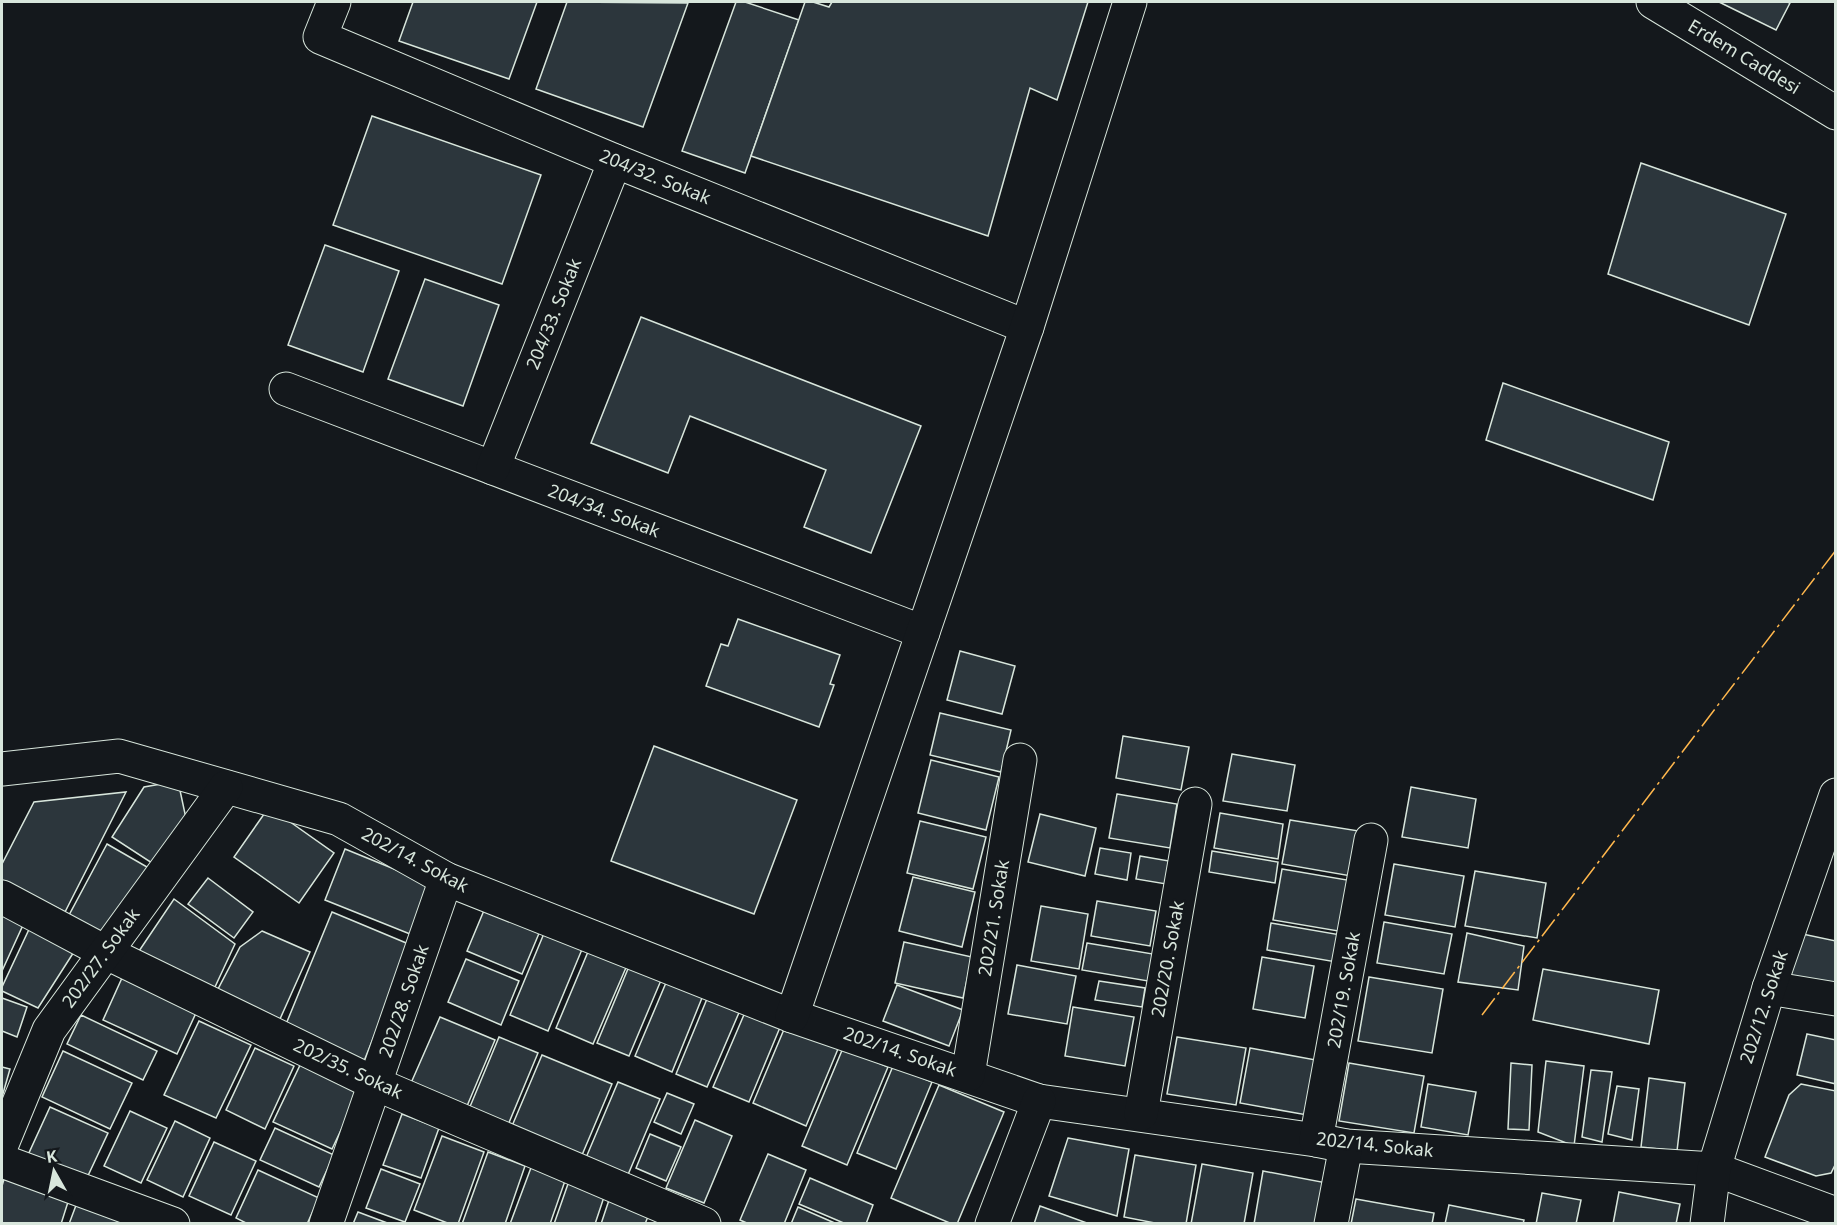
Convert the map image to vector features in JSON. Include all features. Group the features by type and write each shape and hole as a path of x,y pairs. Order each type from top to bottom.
{"street":[{"name":"204/32. Sokak","path":"334,2 320,37 615,161 1027,327"},
{"path":"792,1016 1027,327 1130,2"},
{"name":"Erdem Caddesi","path":"1653,2 1836,113"},
{"name":"204/33. Sokak","path":"493,468 615,161"},
{"name":"204/34. Sokak","path":"286,389 923,632"},
{"name":"202/14. Sokak","path":"2,769 118,756 339,819 446,879 792,1016 1039,1101 1331,1143 1714,1169 1836,1214"},
{"name":"202/21. Sokak","path":"968,1075 1020,760"},
{"name":"202/27. Sokak","path":"2,1144 49,1030 226,787"},
{"name":"202/12. Sokak","path":"1707,1224 1714,1169 1769,988 1836,795"},
{"name":"202/20. Sokak","path":"1141,1114 1195,804"},
{"name":"202/19. Sokak","path":"1331,1224 1331,1143 1371,840"},
{"name":"202/28. Sokak","path":"326,1224 446,879"},
{"name":"202/35. Sokak","path":"2,897 105,952 376,1084 704,1224"},
{"path":"1769,988 1836,999"},
{"path":"992,1224 1039,1101"},
{"path":"2,1161 173,1224"}],"building":[{"path":"413,2 537,2 509,79 399,41"},
{"path":"567,2 688,3 643,127 536,89"},
{"path":"736,2 745,2 799,20 745,173 682,151"},
{"path":"805,2 829,7 832,2 1088,2 1057,100 1030,88 988,236 751,156"},
{"path":"1719,2 1787,2 1790,3 1776,30"},
{"path":"372,116 541,175 502,284 333,225"},
{"path":"1641,163 1786,214 1749,325 1608,274"},
{"path":"325,245 399,271 363,372 288,345"},
{"path":"425,279 499,305 463,406 388,379"},
{"path":"641,317 921,426 871,553 804,527 826,470 690,416 668,473 591,443"},
{"path":"1503,383 1669,442 1653,500 1486,440"},
{"path":"738,619 840,655 830,684 834,685 819,727 706,686 721,644 728,646"},
{"path":"960,651 1015,666 1002,714 947,700"},
{"path":"940,713 1011,730 1001,772 930,755"},
{"path":"1123,736 1189,747 1181,790 1116,778"},
{"path":"654,746 797,800 754,914 611,861"},
{"path":"1232,754 1295,765 1287,811 1223,801"},
{"path":"931,760 999,777 986,830 918,813"},
{"path":"178,781 187,823 155,865 112,837 144,787"},
{"path":"1411,787 1476,799 1468,848 1402,837"},
{"path":"126,792 65,912 2,880 2,864 34,802"},
{"path":"1117,794 1177,804 1170,848 1109,838"},
{"path":"269,807 334,853 299,903 234,857"},
{"path":"1220,813 1283,824 1278,859 1214,848"},
{"path":"1040,814 1096,828 1085,876 1028,862"},
{"path":"1290,820 1359,831 1351,876 1282,864"},
{"path":"920,821 986,837 973,889 907,873"},
{"path":"107,844 154,871 104,936 68,917"},
{"path":"1100,848 1131,853 1127,880 1095,874"},
{"path":"345,849 431,884 410,934 325,900"},
{"path":"1212,851 1278,862 1275,883 1209,872"},
{"path":"1140,856 1175,862 1172,885 1136,879"},
{"path":"1394,864 1464,876 1455,927 1385,915"},
{"path":"1282,869 1353,881 1344,932 1273,920"},
{"path":"1475,871 1546,883 1537,938 1465,926"},
{"path":"913,877 975,892 962,947 899,931"},
{"path":"208,878 253,912 234,938 188,904"},
{"path":"174,899 235,944 214,989 137,954"},
{"path":"1097,901 1156,911 1150,946 1091,936"},
{"path":"1041,906 1088,914 1079,969 1031,961"},
{"path":"485,908 540,931 522,974 467,951"},
{"path":"332,912 411,945 364,1061 284,1029"},
{"path":"2,915 23,925 2,971"},
{"path":"1384,922 1452,934 1444,974 1377,963"},
{"path":"32,923 79,944 38,1008 2,991"},
{"path":"1271,923 1341,935 1336,962 1267,950"},
{"path":"262,931 310,952 280,1019 217,991 240,947"},
{"path":"545,931 583,947 548,1031 510,1015"},
{"path":"1793,932 1836,941 1836,995 1774,985"},
{"path":"1467,933 1524,946 1518,990 1458,982"},
{"path":"904,942 972,957 963,998 895,983"},
{"path":"1087,943 1153,954 1148,981 1082,970"},
{"path":"590,947 628,963 593,1044 556,1028"},
{"path":"1262,957 1314,966 1305,1018 1253,1009"},
{"path":"466,959 519,981 501,1025 448,1002"},
{"path":"630,964 662,978 629,1056 597,1043"},
{"path":"1017,965 1076,976 1067,1024 1008,1014"},
{"path":"1543,969 1659,990 1649,1044 1533,1020"},
{"path":"1369,977 1443,989 1432,1053 1358,1041"},
{"path":"122,978 196,1013 177,1054 103,1020"},
{"path":"668,978 704,993 672,1072 635,1056"},
{"path":"1099,981 1145,988 1142,1007 1095,1000"},
{"path":"897,985 963,1010 949,1046 883,1021"},
{"path":"709,994 741,1008 707,1087 676,1074"},
{"path":"2,998 27,1007 17,1037 2,1031"},
{"path":"1073,1007 1134,1017 1125,1066 1065,1056"},
{"path":"746,1010 781,1025 749,1102 713,1087"},
{"path":"81,1015 157,1051 143,1080 67,1044"},
{"path":"440,1017 495,1040 467,1106 411,1083"},
{"path":"199,1021 251,1045 216,1118 164,1095"},
{"path":"785,1027 838,1049 806,1126 753,1103"},
{"path":"1807,1034 1836,1040 1836,1084 1797,1075"},
{"path":"499,1037 538,1053 508,1125 469,1109"},
{"path":"1177,1037 1246,1048 1236,1105 1167,1094"},
{"path":"255,1048 294,1066 265,1129 226,1110"},
{"path":"843,1048 888,1067 847,1165 802,1146"},
{"path":"1250,1048 1316,1060 1307,1115 1240,1103"},
{"path":"63,1051 132,1083 110,1129 42,1097"},
{"path":"542,1055 612,1084 582,1155 512,1126"},
{"path":"302,1061 361,1088 332,1149 273,1122"},
{"path":"1546,1061 1584,1066 1574,1146 1538,1132"},
{"path":"1349,1063 1424,1076 1414,1133 1339,1121"},
{"path":"1511,1063 1532,1065 1529,1130 1508,1129"},
{"path":"893,1066 932,1082 896,1169 857,1153"},
{"path":"2,1067 10,1069 2,1097"},
{"path":"1591,1070 1612,1072 1602,1142 1582,1137"},
{"path":"1649,1078 1685,1083 1677,1151 1641,1147"},
{"path":"618,1082 660,1099 627,1177 585,1160"},
{"path":"1428,1084 1476,1092 1468,1135 1421,1127"},
{"path":"1801,1084 1836,1091 1836,1163 1831,1173 1816,1176 1765,1157 1789,1095"},
{"path":"939,1085 1004,1112 957,1224 952,1224 891,1198"},
{"path":"1617,1086 1639,1089 1632,1140 1608,1134"},
{"path":"667,1093 694,1104 681,1134 654,1122"},
{"path":"50,1107 108,1133 85,1182 28,1155"},
{"path":"130,1111 167,1128 141,1183 104,1166"},
{"path":"402,1114 439,1128 421,1178 383,1165"},
{"path":"695,1120 732,1136 704,1203 666,1188"},
{"path":"175,1121 210,1138 183,1197 147,1180"},
{"path":"275,1128 334,1155 319,1187 260,1160"},
{"path":"650,1134 681,1147 666,1181 636,1168"},
{"path":"442,1136 484,1152 458,1224 450,1224 414,1210"},
{"path":"1068,1138 1129,1149 1117,1216 1049,1196"},
{"path":"214,1142 256,1161 231,1215 189,1196"},
{"path":"488,1152 525,1166 505,1224 462,1224"},
{"path":"768,1154 806,1170 784,1224 749,1224 740,1220"},
{"path":"1135,1155 1196,1165 1186,1224 1160,1224 1124,1217"},
{"path":"1202,1164 1253,1173 1244,1224 1191,1224"},
{"path":"532,1165 566,1178 550,1224 510,1224"},
{"path":"381,1169 420,1184 405,1222 366,1208"},
{"path":"258,1170 319,1198 307,1224 248,1224 236,1218"},
{"path":"1263,1171 1327,1183 1319,1224 1254,1224"},
{"path":"810,1178 873,1205 866,1224 846,1224 799,1204"},
{"path":"4,1179 68,1202 61,1224 2,1224"},
{"path":"569,1181 605,1194 595,1224 554,1224"},
{"path":"1619,1192 1680,1204 1676,1224 1613,1224"},
{"path":"1542,1193 1581,1200 1576,1224 1536,1224"},
{"path":"1356,1199 1434,1213 1432,1224 1351,1224"},
{"path":"78,1200 127,1224 69,1224"},
{"path":"609,1200 649,1214 645,1224 601,1224"},
{"path":"1449,1205 1524,1220 1523,1224 1445,1224"},
{"path":"1040,1206 1087,1223 1087,1224 1034,1224"},
{"path":"798,1207 837,1224 791,1224"},
{"path":"358,1212 390,1224 353,1224"}],"power":[{"path":"1482,1015 1836,550"}]}
